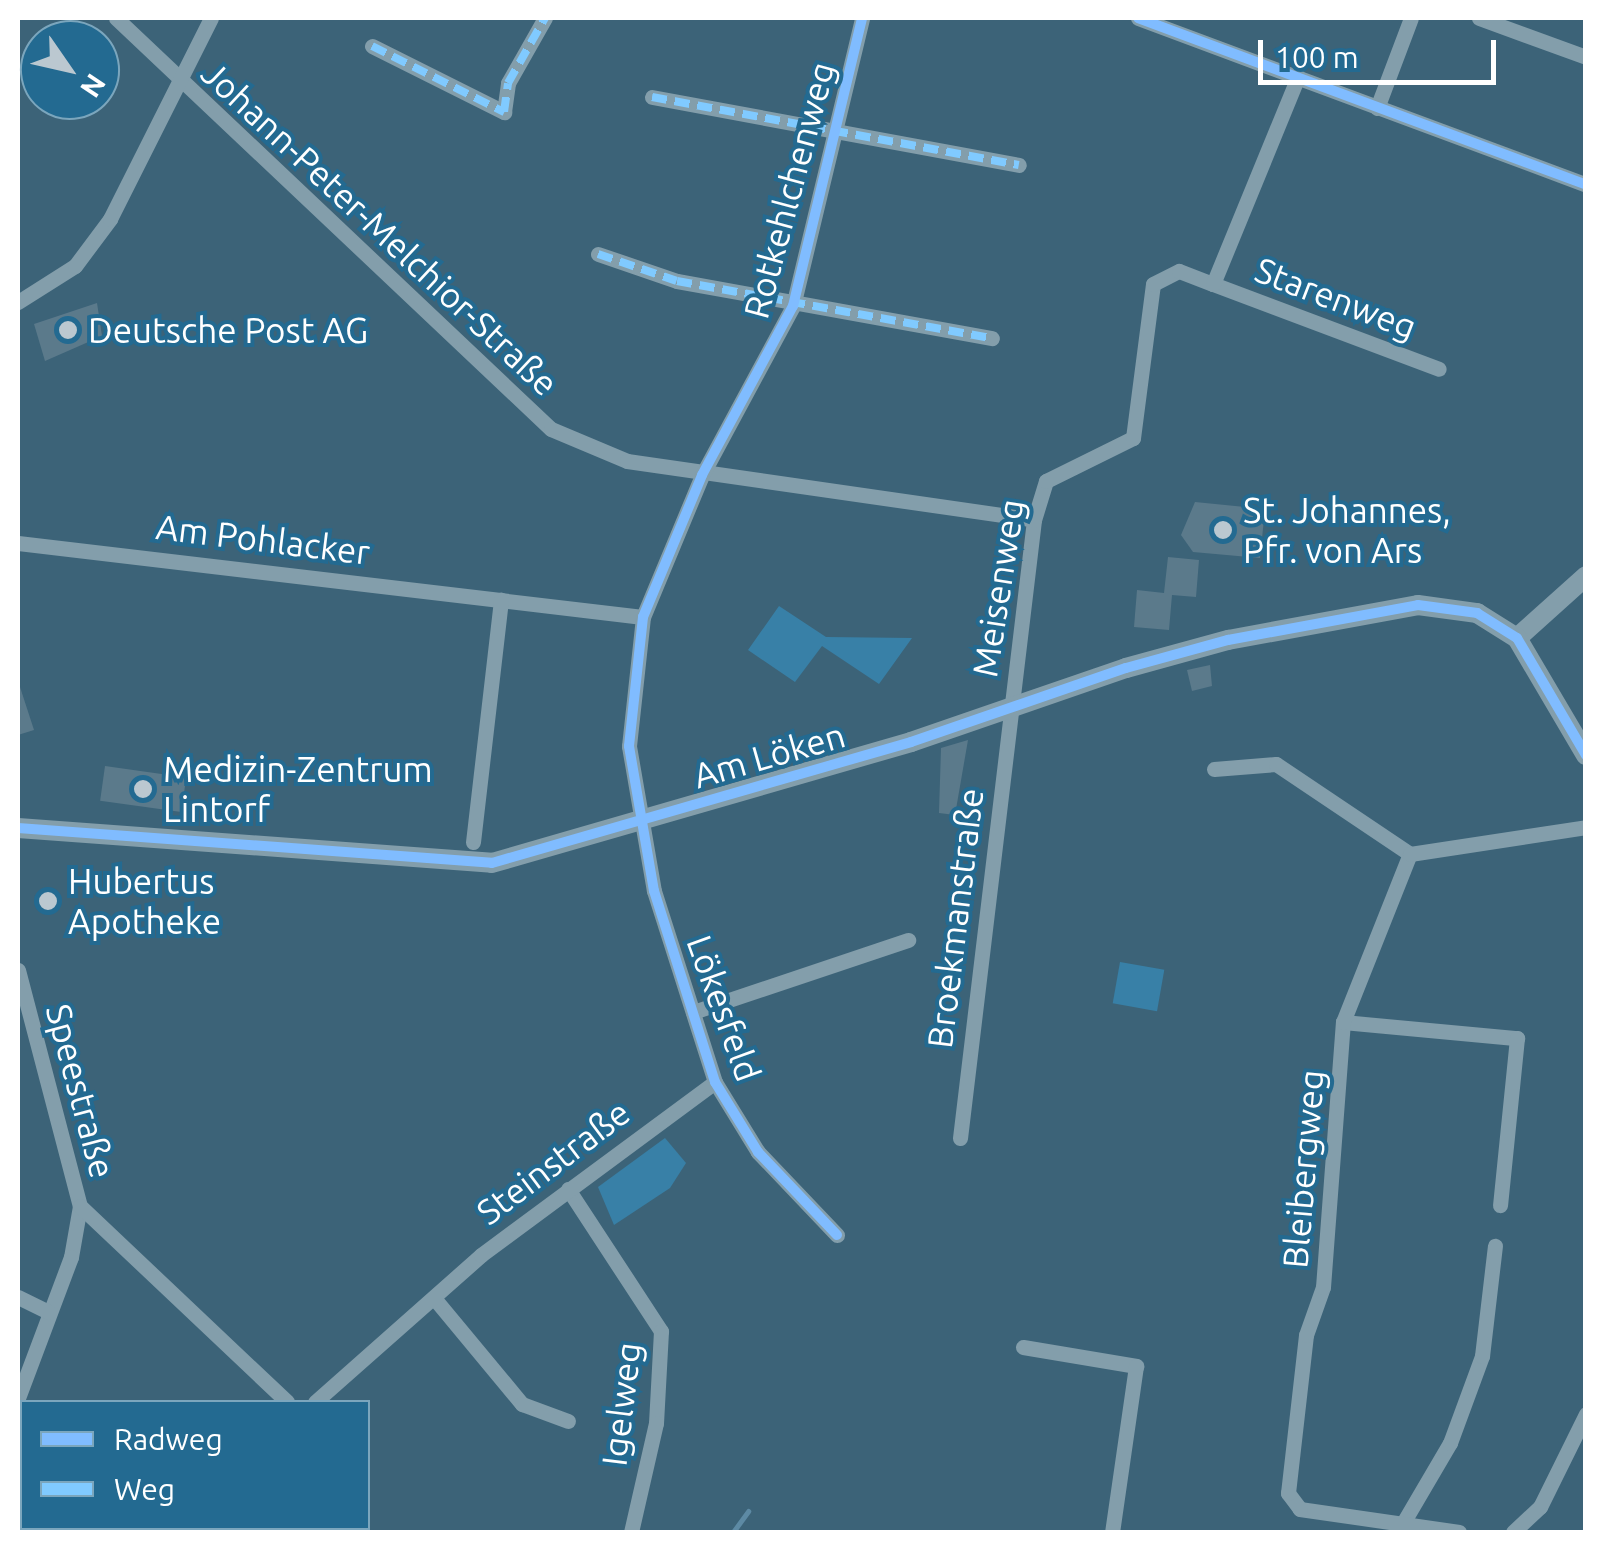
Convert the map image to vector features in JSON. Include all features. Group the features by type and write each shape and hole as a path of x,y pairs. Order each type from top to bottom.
{"street":[{"name":"Johann-Peter-Melchior-Straße","path":"116,18 551,429 627,461 702,475 1034,520"},
{"path":"18,302 50,288 88,251 212,18"},
{"path":"372,46 504,112 508,83 545,18"},
{"name":"Rotkehlchenweg","path":"641,823 629,746 642,617 702,475 792,306 837,135 862,18"},
{"path":"1138,18 1586,185"},
{"path":"1377,108 1411,18"},
{"path":"1479,18 1586,57"},
{"path":"1213,284 1298,77"},
{"path":"652,97 837,135 1019,165"},
{"path":"598,254 653,276 792,306 992,338"},
{"name":"Meisenweg","path":"1010,706 1034,520 1046,481 1133,438 1152,284 1180,271 1213,284"},
{"name":"Starenweg","path":"1213,284 1438,369"},
{"name":"Am Pohlacker","path":"18,543 642,617"},
{"path":"1586,576 1517,638 1586,755"},
{"path":"473,842 501,600"},
{"name":"Am Löken","path":"18,828 472,866 641,823 1228,640 1413,606 1477,613 1517,638"},
{"name":"Broekmanstraße","path":"960,1138 1010,706"},
{"path":"1214,769 1276,764 1410,854 1586,827"},
{"name":"Lökesfeld","path":"641,823 715,1082 758,1152 837,1236"},
{"name":"Bleibergweg","path":"1410,854 1344,1022 1324,1287 1306,1335 1288,1493 1300,1509 1459,1532"},
{"path":"693,1012 908,940"},
{"name":"Speestraße","path":"18,970 80,1206 49,1312 18,1398"},
{"path":"1344,1022 1517,1038 1500,1205"},
{"name":"Steinstraße","path":"317,1400 568,1189 715,1082"},
{"name":"Igelweg","path":"568,1189 661,1332 656,1423 631,1532"},
{"path":"80,1206 285,1400"},
{"path":"1403,1523 1450,1442 1482,1356 1495,1246"},
{"path":"18,1296 49,1312"},
{"path":"434,1298 522,1404 568,1421"},
{"path":"1023,1347 1136,1366 1112,1532"},
{"path":"1512,1532 1540,1508 1586,1414"}],"shaded area":[{"path":"779,606 826,637 912,638 879,684 822,646 795,682 748,650"},
{"path":"1120,962 1164,970 1157,1011 1113,1003"},
{"path":"665,1138 686,1163 670,1188 614,1225 598,1187"}],"building":[{"name":"Deutsche Post AG","path":"97,303 102,336 45,361 34,324"},
{"name":"St. Johannes, Pfr. von Ars","path":"1195,502 1265,509 1260,558 1193,552 1181,535"},
{"path":"1168,557 1199,560 1196,597 1172,595 1169,630 1134,627 1137,590 1164,593"},
{"path":"1210,665 1212,686 1192,691 1187,670"},
{"path":"18,688 34,730 18,735"},
{"path":"968,740 955,815 939,813 941,748"},
{"name":"Medizin-Zentrum Lintorf","path":"105,766 186,777 181,812 100,801"}],"waterway":[{"path":"733,1532 748,1511"}],"marked path":[{"path":"372,46 504,112 508,83 545,18"},
{"path":"652,97 1019,165"},
{"path":"598,254 677,281 992,338"}],"cycle path":[{"path":"837,1235 758,1152 715,1082 654,891 629,746 643,617 702,475 793,306 862,18"},
{"path":"1138,18 1586,185"},
{"path":"18,828 492,863 911,742 1126,668 1228,640 1418,605 1477,613 1517,638 1586,755"}],"place":[{"name":"Deutsche Post AG","path":"68,330"},
{"name":"St. Johannes, Pfr. von Ars","path":"1223,530"},
{"name":"Medizin-Zentrum Lintorf","path":"143,789"},
{"name":"Hubertus Apotheke","path":"48,901"}]}
